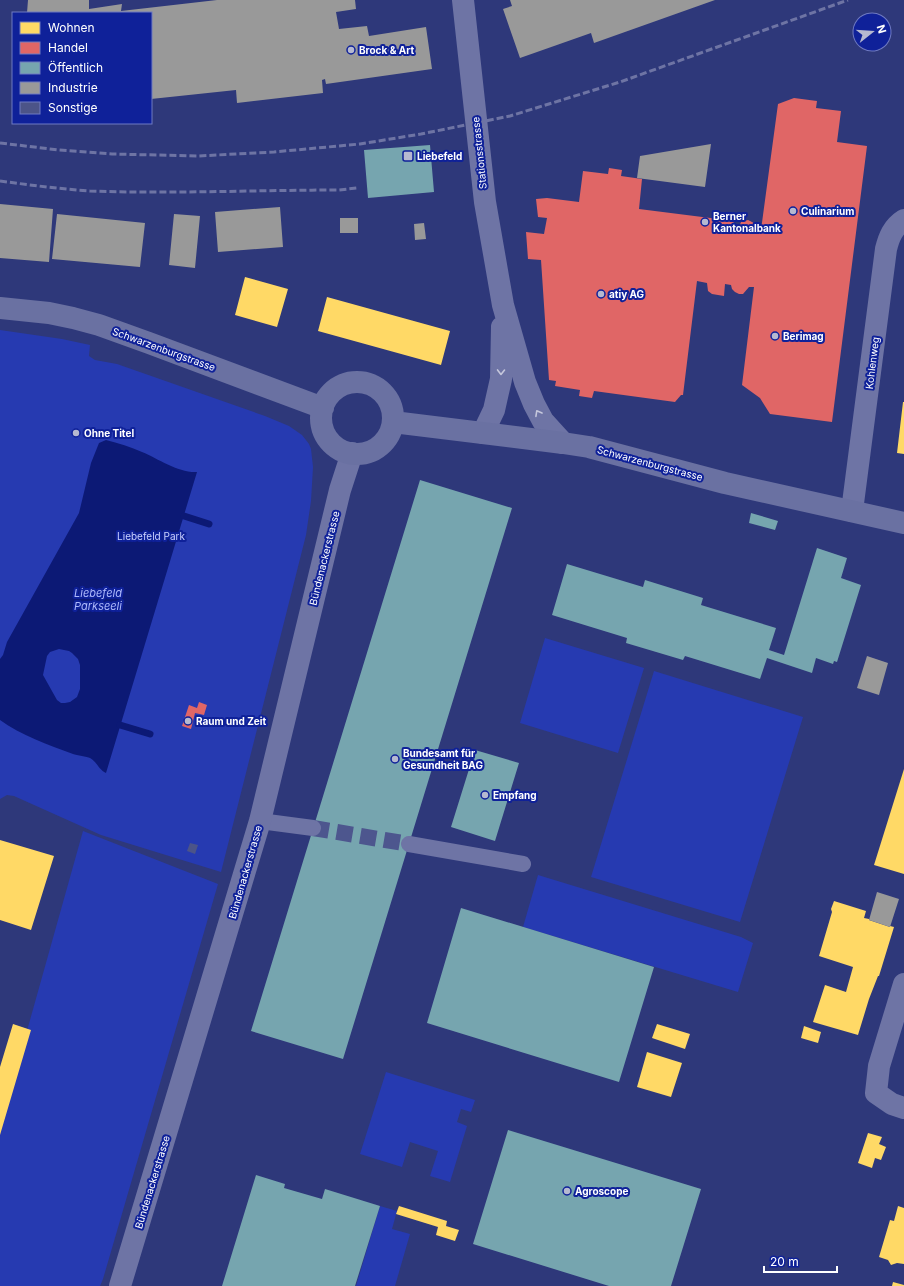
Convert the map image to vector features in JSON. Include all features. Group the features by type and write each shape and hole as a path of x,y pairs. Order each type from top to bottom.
{"main road":[{"name":"Schwarzenburgstrasse","path":"0,308 49,313 99,325 323,408"},
{"path":"358,382 370,384 380,390 388,399 392,410 393,422 390,433 383,442 374,449 363,453 352,453 340,449 331,442 325,432 322,420 323,408 328,398 336,389 346,384 358,382"},
{"name":"Schwarzenburgstrasse","path":"393,422 588,447 724,483 904,523"}],"street":[{"name":"Stationsstrasse","path":"463,0 484,202 502,305 534,404 543,421 563,443"},
{"name":"Kohlenweg","path":"852,511 886,249 892,230 904,220"},
{"name":"Stationsstrasse","path":"483,433 494,410 501,379 502,305"},
{"name":"Bündenackerstrasse","path":"120,1286 260,821 340,490 352,453"},
{"path":"260,821 313,828"},
{"path":"409,844 523,864"},
{"path":"904,984 879,1066 876,1093 892,1104 904,1108"}],"green space":[{"name":"Liebefeld Park","path":"0,330 62,339 90,345 89,356 95,360 117,364 265,416 289,426 302,435 309,444 313,467 311,501 306,535 221,872 101,835 14,796 7,795 0,799"},
{"path":"545,638 644,668 618,753 520,723"},
{"path":"654,671 803,717 740,922 591,877"},
{"path":"83,831 218,884 100,1286 0,1286 0,1127"},
{"path":"538,875 741,937 753,943 738,992 523,927"},
{"path":"386,1072 475,1100 471,1112 461,1109 457,1122 467,1126 450,1182 430,1176 438,1151 410,1142 402,1167 360,1154"},
{"path":"380,1206 397,1211 392,1229 410,1234 395,1286 356,1286"}],"water":[{"name":"Liebefeld Parkseeli","path":"106,440 120,444 138,450 176,468 190,472 197,472 106,773 90,758 73,754 44,743 26,735 0,720 0,659 3,655 7,642 79,513 91,463 99,443","holes":["59,649 69,651 78,659 80,665 80,689 77,697 70,702 61,703 57,700 43,675 47,656 50,652"]}],"building: Wohnen":[{"path":"245,277 288,289 277,327 235,315"},
{"path":"327,297 450,331 441,365 318,331"},
{"path":"904,402 904,454 897,453"},
{"path":"904,769 904,874 874,865"},
{"path":"0,840 54,856 31,930 0,920"},
{"path":"834,901 866,911 864,918 894,927 879,976 869,999 858,1035 813,1022 825,985 846,992 853,967 819,956"},
{"path":"13,1024 31,1030 0,1135 0,1067"},
{"path":"657,1024 690,1034 685,1049 652,1038"},
{"path":"804,1026 821,1032 818,1043 801,1038"},
{"path":"647,1052 682,1063 671,1097 637,1087"},
{"path":"868,1133 882,1137 879,1144 886,1147 881,1160 875,1158 872,1168 858,1163"},
{"path":"399,1206 447,1221 446,1226 459,1230 455,1241 436,1235 438,1227 396,1214"},
{"path":"898,1206 904,1208 904,1264 897,1263 891,1265 888,1260 879,1257 890,1220 894,1221"},
{"path":"893,1282 904,1285 904,1286 892,1286"}],"building: Handel":[{"path":"794,98 817,101 816,108 841,111 837,142 867,146 832,422 770,414 760,398 742,385 754,287 749,287 743,294 739,294 732,289 731,285 725,284 724,296 712,294 708,291 707,283 697,281 683,395 681,395 675,402 594,391 592,398 579,396 580,390 555,386 556,381 549,380 541,260 528,259 526,232 544,234 547,218 538,217 536,199 547,198 579,202 583,171 608,174 609,168 622,170 621,176 642,179 639,209 734,221 733,226 739,227 741,222 748,220 754,223 756,229 761,230 778,104"},
{"name":"Raum und Zeit","path":"199,702 207,705 204,715 195,713 191,729 182,726 189,705 197,708"}],"building: Öffentlich":[{"path":"430,145 434,192 368,198 364,150"},
{"path":"420,480 512,508 343,1059 251,1031"},
{"path":"751,513 778,521 775,530 749,523"},
{"path":"817,548 847,558 841,578 861,585 837,662 834,661 833,664 816,658 812,673 767,658 760,679 685,656 683,660 626,643 627,638 552,615 567,564 643,587 645,580 703,598 701,605 776,628 769,650 784,655"},
{"name":"Empfang","path":"475,750 519,763 495,841 451,827"},
{"path":"461,908 654,967 619,1082 427,1023"},
{"path":"508,1130 701,1189 671,1286 609,1286 473,1244"},
{"path":"256,1175 285,1184 284,1188 322,1199 325,1189 380,1206 355,1286 222,1286"}],"building: Industrie":[{"path":"28,0 89,0 89,9 122,4 121,11 217,0 355,0 356,9 336,12 339,29 367,26 369,36 426,27 432,69 326,84 325,79 322,80 323,93 237,103 236,90 152,99 152,12 27,12"},
{"path":"510,0 715,0 594,43 591,33 520,58 503,9 512,6"},
{"path":"711,144 705,187 637,178 640,156"},
{"path":"0,204 53,209 49,262 0,258"},
{"path":"280,207 283,247 218,252 215,212"},
{"path":"57,214 145,223 140,267 52,259"},
{"path":"174,214 200,216 195,268 169,265"},
{"path":"340,218 358,218 358,233 340,233"},
{"path":"424,223 426,239 415,240 414,224"},
{"path":"867,656 888,663 879,695 857,688"},
{"path":"877,892 899,899 890,927 869,920"}],"building: Sonstige":[{"path":"190,843 198,845 195,854 187,851"}],"waterway":[{"path":"184,516 209,524"},
{"path":"120,725 150,734"}],"tunnel":[{"path":"313,828 409,844"}],"railway":[{"path":"0,143 112,154 198,156 274,152 360,144 421,134 510,116 620,82 848,0"},
{"path":"0,181 68,189 121,192 339,190 357,188"}],"place":[{"name":"Brock & Art","path":"351,50"},
{"name":"Liebefeld","path":"408,156"},
{"name":"Culinarium","path":"793,211"},
{"name":"Berner Kantonalbank","path":"705,222"},
{"name":"atiy AG","path":"601,294"},
{"name":"Berimag","path":"775,336"},
{"name":"Ohne Titel","path":"76,433"},
{"name":"Raum und Zeit","path":"188,721"},
{"name":"Bundesamt für Gesundheit BAG","path":"395,759"},
{"name":"Empfang","path":"485,795"},
{"name":"Agroscope","path":"567,1191"}]}
